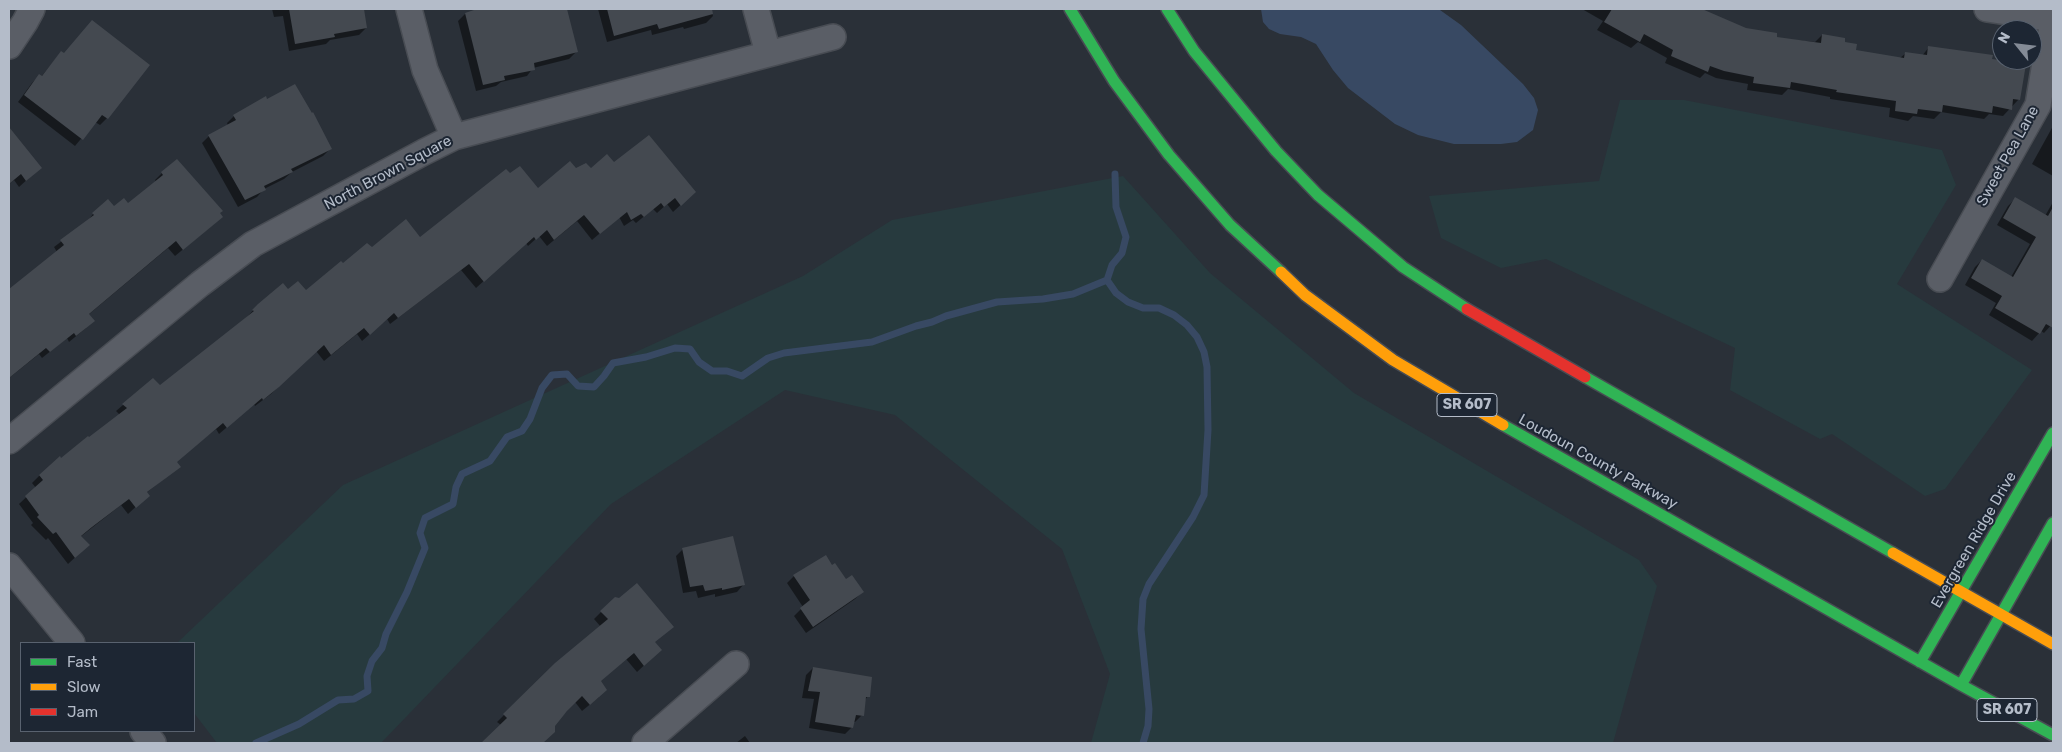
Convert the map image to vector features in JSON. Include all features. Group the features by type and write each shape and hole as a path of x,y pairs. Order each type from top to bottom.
{"main road":[{"name":"Loudoun County Parkway","path":"1070,9 1114,81 1169,155 1230,225 1306,295 1346,327 1393,360 1444,391 1920,662 2053,735"},
{"path":"1167,9 1194,52 1276,151 1318,195 1403,267 1455,302 1962,590 2053,644"},
{"name":"Evergreen Ridge Drive","path":"1920,662 2053,432"},
{"path":"1961,685 2053,523"}],"street":[{"path":"9,46 26,22 32,9"},
{"path":"408,9 425,70 454,137"},
{"path":"756,9 768,53"},
{"path":"1987,9 2053,19"},
{"name":"Sweet Pea Lane","path":"1940,278 2038,105 2053,25"},
{"name":"North Brown Square","path":"9,441 200,284 253,244 454,137 833,37"},
{"path":"9,566 71,642"},
{"path":"644,743 736,664"},
{"path":"144,732 153,743"}],"green space":[{"path":"1620,100 1684,100 1942,150 1956,185 1897,284 2032,370 1945,489 1925,496 1832,434 1820,439 1730,390 1735,348 1546,259 1501,268 1441,238 1429,196 1599,181"},
{"path":"1123,176 1210,273 1354,393 1639,560 1657,586 1613,743 1091,743 1110,674 1062,549 895,415 785,390 611,504 381,743 217,743 195,714 195,642 178,642 343,485 803,276 892,220"}],"water":[{"path":"1261,9 1440,10 1461,25 1523,84 1534,98 1538,110 1533,130 1517,142 1501,144 1454,144 1418,135 1395,124 1348,88 1333,70 1316,44 1301,37 1280,34 1269,29 1263,22"}],"building":[{"path":"289,9 364,9 367,28 334,34 335,37 295,44"},
{"path":"477,9 567,9 578,52 534,63 535,70 504,76 505,80 483,85 465,13"},
{"path":"607,9 712,9 713,14 659,29 657,24 614,36"},
{"path":"1612,9 1702,9 1746,28 1777,33 1777,37 1821,43 1822,34 1845,38 1845,42 1857,44 1856,50 1904,58 1905,52 1927,55 1928,46 1992,55 1992,70 2025,70 2020,100 2013,99 2012,110 1993,106 1992,113 1943,105 1942,112 1918,109 1917,114 1895,111 1896,101 1836,92 1837,90 1791,82 1790,88 1753,83 1754,77 1710,66 1708,72 1671,56 1673,50 1644,34 1640,42 1604,22"},
{"path":"92,20 150,65 108,119 102,115 83,140 24,95 39,74 42,76 61,51 64,53"},
{"path":"295,84 313,112 332,149 291,169 293,172 264,186 266,190 245,200 208,135 236,120 233,115 266,96 267,99"},
{"path":"9,127 42,168 26,181 21,174 9,184"},
{"path":"649,135 696,192 681,206 675,198 664,207 661,203 644,217 641,214 631,220 627,212 600,234 584,215 554,240 547,230 536,240 534,237 484,282 469,264 398,318 394,313 370,335 364,328 331,355 324,345 263,400 262,398 227,428 223,423 177,462 181,467 147,492 150,496 136,508 129,499 81,536 90,545 75,558 56,532 53,534 37,517 39,515 25,496 43,480 39,475 60,456 61,458 127,408 122,404 153,378 160,385 254,311 252,310 258,304 283,283 288,289 298,281 306,290 341,261 343,263 367,243 372,247 406,219 420,237 506,169 510,173 520,166 538,188 570,161 576,168 586,163 591,168 607,154 614,162"},
{"path":"177,159 223,211 220,213 223,217 183,250 176,241 89,314 95,321 76,336 74,333 50,352 46,348 9,378 9,289 64,245 60,240 94,215 92,213 108,199 114,206 124,198 128,203 163,175 161,172"},
{"path":"2015,197 2048,216 2053,207 2053,328 2046,324 2040,334 1995,308 2002,296 1971,278 1982,259 2013,277 2036,237 2003,218"},
{"path":"733,536 745,585 722,590 722,588 705,591 703,585 690,587 682,548"},
{"path":"826,555 832,565 835,563 846,579 852,575 864,592 813,627 800,608 810,600 793,575"},
{"path":"637,583 674,627 655,642 662,650 644,666 634,653 601,681 607,690 590,705 582,696 555,726 555,732 543,743 481,743 507,718 503,714 555,663 608,619 600,611 615,597 619,598"},
{"path":"813,667 872,677 870,697 866,697 864,716 856,715 853,728 815,722 820,692 808,691"}],"waterway":[{"path":"1115,174 1116,207 1126,237 1122,253 1112,265 1107,280 1116,293 1128,302 1143,308 1159,308 1174,315 1187,325 1197,337 1204,352 1207,367 1208,430 1204,495 1193,517 1149,584 1143,599 1141,629 1149,709 1148,726 1143,743"},
{"path":"256,743 299,724 338,700 354,699 368,691 367,676 372,661 382,648 386,634 407,592 425,548 420,533 425,518 453,504 456,487 462,474 490,461 507,437 522,431 530,419 542,388 552,375 567,374 578,386 594,387 613,363 646,357 675,348 690,349 699,362 712,371 727,371 742,376 768,358 784,353 872,342 946,316 997,302 1043,299 1073,294 1107,280"}],"traffic: fast":[{"path":"1070,9 1114,81 1169,155 1230,225 1281,272"},
{"path":"1167,9 1194,51 1276,151 1318,195 1403,267 1467,309"},
{"path":"1585,377 1893,553"},
{"path":"1503,425 1961,685 2053,735"},
{"path":"1920,662 2053,433"},
{"path":"1961,685 2053,523"}],"traffic: slow":[{"path":"1281,272 1305,295 1393,360 1503,425"},
{"path":"1893,553 2053,644"}],"traffic: jam":[{"path":"1467,309 1585,377"}]}
